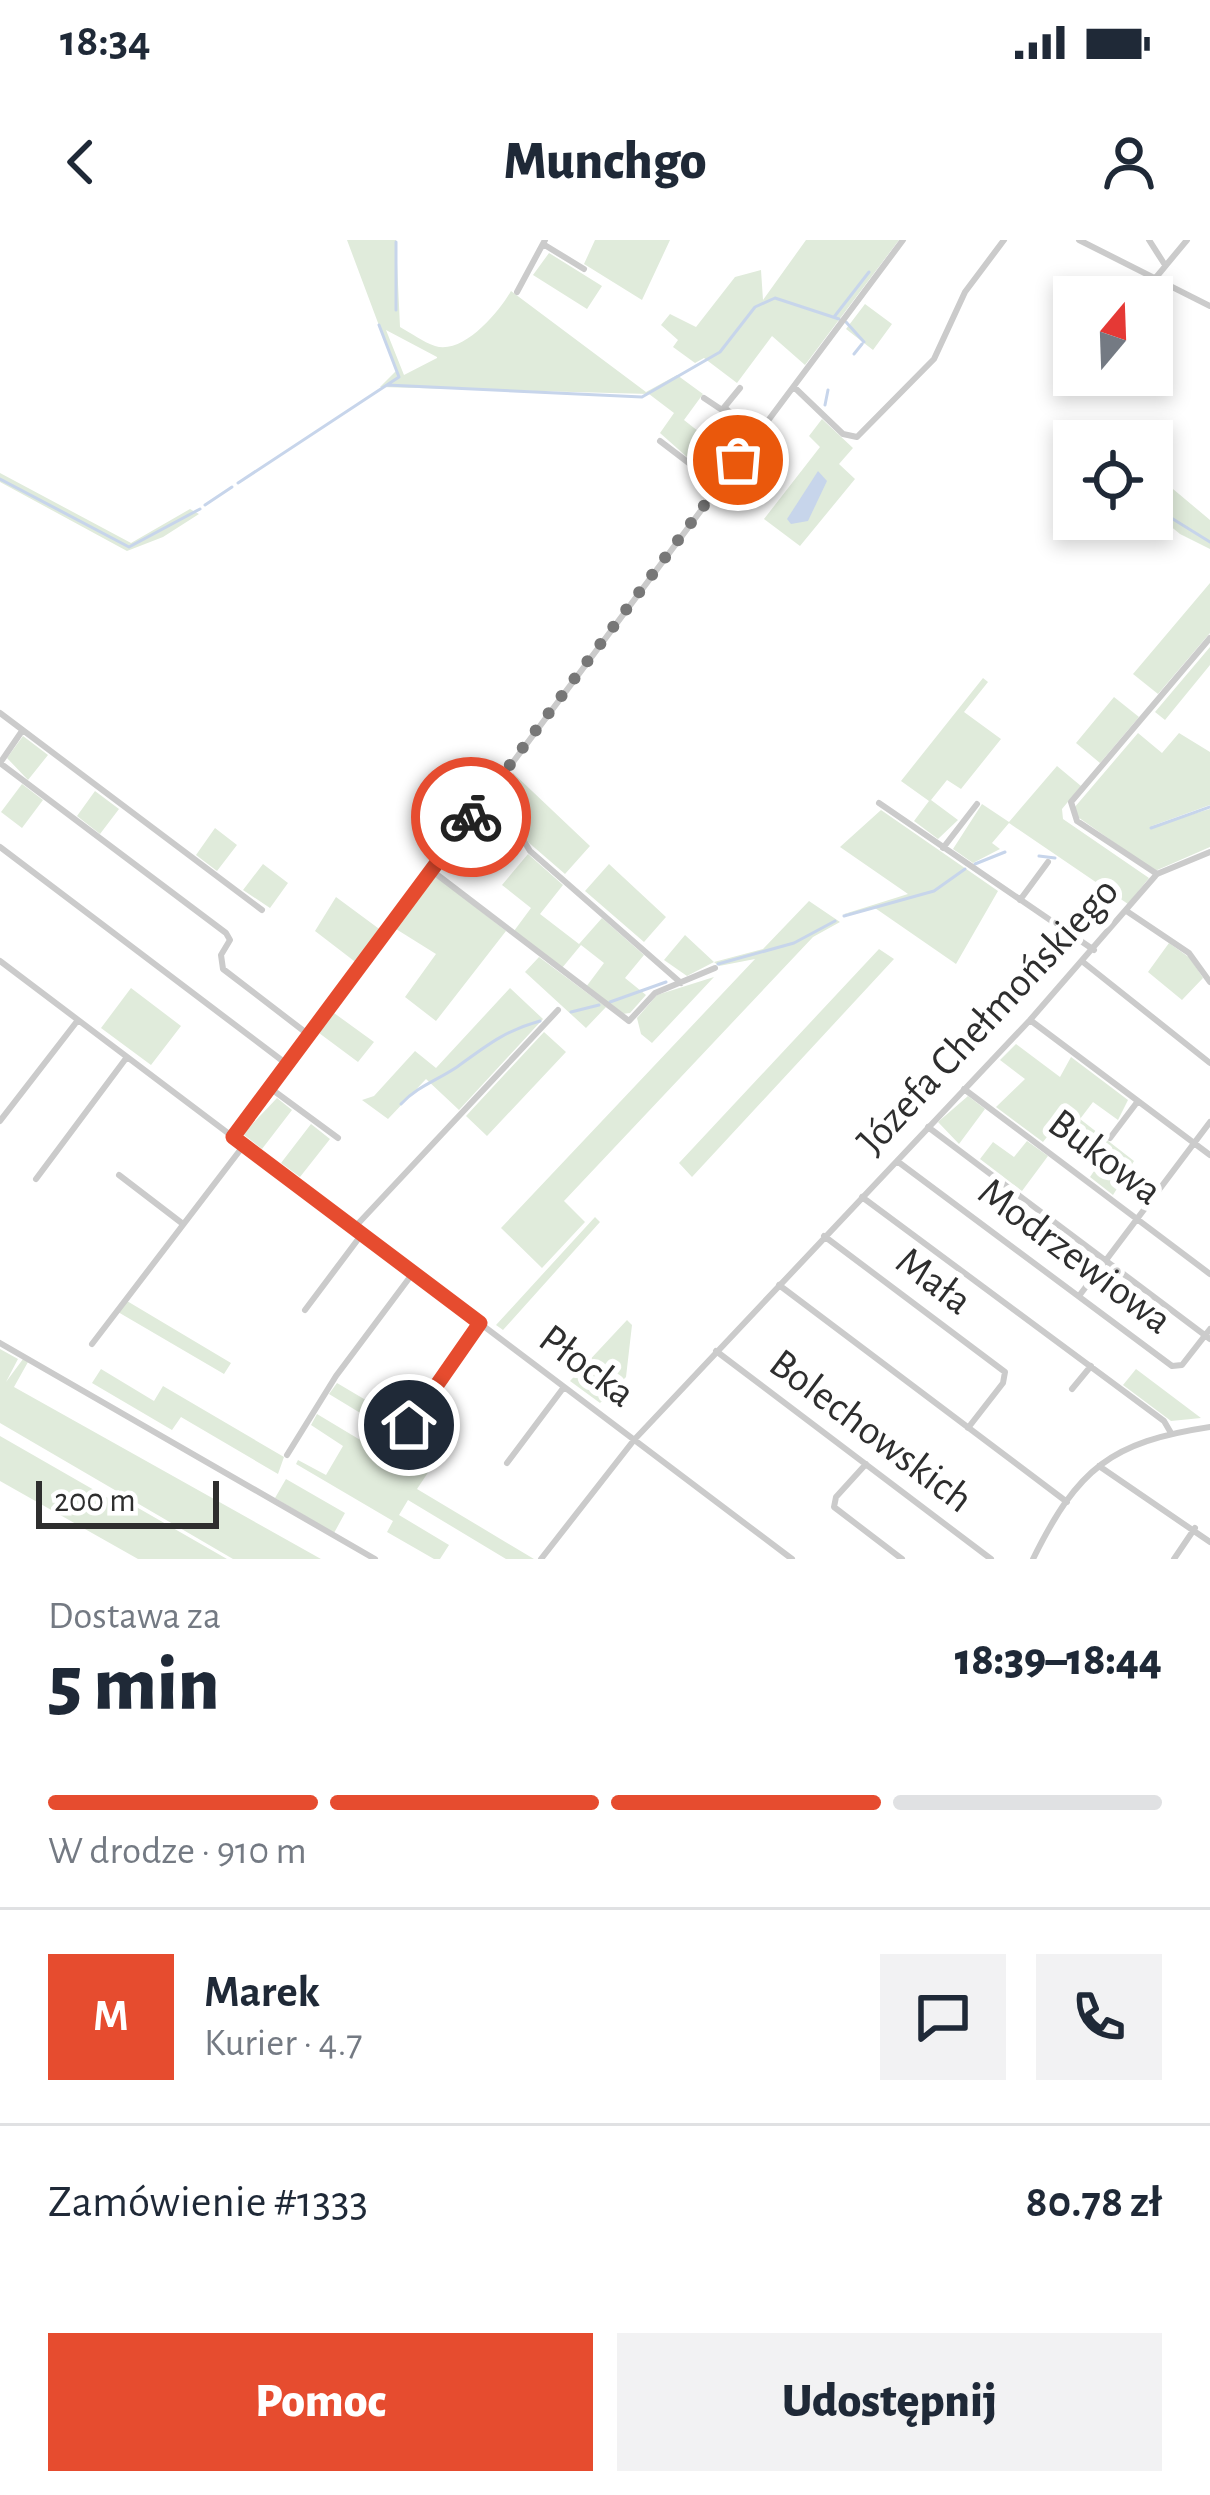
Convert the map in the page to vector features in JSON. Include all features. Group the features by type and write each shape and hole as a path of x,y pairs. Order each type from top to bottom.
{"street":[{"path":"233,1137 903,240"},
{"path":"794,386 844,434 857,437 934,359 965,292 1004,240"},
{"path":"1079,240 1144,276"},
{"path":"1149,240 1165,265"},
{"path":"1157,276 1187,240"},
{"path":"517,292 544,242 584,269"},
{"path":"1173,290 1210,306"},
{"path":"725,408 740,388"},
{"path":"704,398 725,408 757,435"},
{"path":"660,441 719,486"},
{"path":"1210,638 1071,802 1077,821 1157,874 1210,852"},
{"path":"0,713 262,910"},
{"path":"23,730 0,763 226,933 230,940 220,956 223,969 309,1035"},
{"path":"484,799 510,818 530,851 681,982"},
{"path":"879,803 1094,950"},
{"path":"943,848 977,804"},
{"path":"0,847 288,1065"},
{"path":"1020,900 1048,862"},
{"path":"431,870 626,1019 655,992 715,968"},
{"name":"Józefa Chełmońskiego","path":"542,1559 634,1439 1030,1020 1157,874"},
{"path":"1128,912 1189,953 1210,982"},
{"name":"Płocka","path":"0,962 792,1559"},
{"path":"1083,962 1210,1063"},
{"path":"353,1228 558,1010"},
{"path":"0,1120 78,1020"},
{"path":"1030,1020 1210,1155"},
{"path":"36,1179 127,1058"},
{"path":"270,1088 338,1138"},
{"name":"Bukowa","path":"964,1089 1210,1274"},
{"path":"1110,1138 1138,1101"},
{"path":"1079,1296 1210,1122"},
{"path":"928,1127 1208,1334"},
{"path":"92,1344 244,1145"},
{"name":"Modrzewiowa","path":"897,1161 1174,1367 1208,1334"},
{"path":"119,1175 182,1224"},
{"name":"Józefa Chełmońskiego","path":"862,1197 1164,1420 1171,1433"},
{"path":"304,1310 362,1234"},
{"name":"Mała","path":"824,1236 1006,1375 968,1428"},
{"path":"287,1455 336,1376 413,1273"},
{"path":"779,1285 1066,1502"},
{"path":"409,1425 480,1323"},
{"path":"0,1343 375,1559"},
{"name":"Bolechowskich","path":"716,1351 991,1559"},
{"path":"1072,1389 1091,1366"},
{"path":"507,1463 564,1387"},
{"path":"1034,1559 1066,1502 1099,1466 1128,1444 1210,1427"},
{"path":"866,1464 836,1497 834,1507 902,1559"},
{"path":"1099,1466 1210,1542"},
{"path":"1174,1559 1195,1528"}],"green space":[{"path":"347,240 396,240 400,327 422,340 446,347 468,338 511,291 646,392 677,375 703,394 684,420 703,435 687,457 660,433 674,413 649,394 380,387 396,371","holes":["386,330 437,357 404,375"]},
{"path":"595,240 670,240 642,300 584,264"},
{"path":"806,240 899,240 805,365 772,336 737,383 704,358 695,363 673,347 678,340 661,325 670,314 696,327 735,277 761,270 763,300"},
{"path":"549,253 602,286 587,309 533,275"},
{"path":"865,304 892,324 873,350 846,329"},
{"path":"822,419 853,448 839,464 855,479 800,546 764,519 820,447 809,436"},
{"path":"0,473 131,543 190,509 199,514 163,537 127,551 0,482"},
{"path":"1173,489 1210,520 1210,549 1173,528"},
{"path":"1210,583 1210,633 1158,694 1133,674"},
{"path":"1210,647 1210,665 1165,720 1155,712"},
{"path":"983,678 988,682 964,712 1001,739 961,789 947,780 931,800 958,820 938,839 914,821 929,801 901,781"},
{"path":"1114,697 1139,717 1100,763 1076,743"},
{"path":"1138,733 1162,753 1179,733 1210,752 1210,805 1149,827 1210,809 1210,847 1155,871 1075,815 1074,808"},
{"path":"23,736 48,755 28,780 7,758"},
{"path":"1057,766 1081,786 1062,809 1063,819 1149,878 1128,904 1009,823 992,843 1000,849 973,863 953,849 982,804 1009,822"},
{"path":"513,773 590,846 565,874 528,842 516,816 497,803"},
{"path":"22,784 43,800 22,828 1,812"},
{"path":"95,791 119,809 100,834 77,816"},
{"path":"881,810 998,891 956,964 875,908 841,915 908,894 840,847"},
{"path":"215,828 237,845 217,871 196,855"},
{"path":"528,854 563,885 540,914 579,944 602,918 644,955 625,978 646,995 630,1013 622,1014 586,987 604,963 581,945 562,968 514,931 531,908 502,885"},
{"path":"263,864 288,883 270,908 243,890"},
{"path":"609,864 666,917 644,942 585,891"},
{"path":"436,876 506,931 436,1021 405,997 436,954 396,929"},
{"path":"336,897 382,931 358,964 315,931"},
{"path":"809,901 840,922 813,937 564,1201 585,1222 542,1268 501,1228 755,959 719,966 714,962 763,949"},
{"path":"685,935 714,962 687,976 664,960"},
{"path":"1169,943 1190,958 1203,978 1182,1000 1148,972"},
{"path":"879,949 894,959 692,1177 679,1163"},
{"path":"539,957 606,1007 586,1028 525,972"},
{"path":"714,977 652,1043 641,1034 637,1018 657,995"},
{"path":"131,988 181,1026 151,1065 101,1028"},
{"path":"510,988 543,1019 459,1110 426,1079 388,1119 362,1100 374,1096 415,1051 436,1068"},
{"path":"334,1013 374,1042 358,1062 319,1033"},
{"path":"544,1032 566,1052 487,1136 466,1116"},
{"path":"1016,1044 1060,1077 1071,1057 1128,1100 1118,1120 1093,1102 1080,1119 1134,1161 1113,1195 1090,1177 1100,1162 1054,1128 1043,1142 996,1107 1025,1079 1000,1060"},
{"path":"968,1096 985,1109 959,1144 938,1122"},
{"path":"277,1098 292,1110 262,1149 243,1134"},
{"path":"311,1124 330,1139 300,1177 281,1163"},
{"path":"1027,1141 1048,1156 1022,1191 980,1159 993,1142 1014,1157"},
{"path":"595,1217 600,1222 503,1330 496,1325"},
{"path":"127,1301 231,1363 224,1374 118,1312"},
{"path":"627,1320 632,1325 626,1377 600,1403 570,1381"},
{"path":"0,1349 18,1359 6,1382 23,1359 28,1362 14,1387 321,1559 233,1559 0,1423"},
{"path":"101,1369 154,1401 163,1386 284,1457 278,1474 181,1417 172,1430 92,1383"},
{"path":"1136,1369 1201,1418 1171,1421 1123,1385"},
{"path":"337,1383 445,1447 417,1489 534,1559 506,1559 408,1500 399,1515 449,1545 440,1559 434,1559 387,1532 393,1521 296,1464 298,1460 326,1475 343,1446 311,1425 317,1414 377,1450 390,1431 329,1394"},
{"path":"0,1436 227,1559 138,1559 0,1481"},
{"path":"286,1479 345,1513 334,1533 275,1498"}],"water":[{"path":"818,471 827,481 808,521 791,524 787,519"}],"waterway":[{"path":"396,242 396,310"},
{"path":"834,317 869,272"},
{"path":"387,385 642,397 720,352 755,307 775,298 839,319"},
{"path":"846,322 864,342"},
{"path":"238,483 399,377 379,325"},
{"path":"854,354 862,344"},
{"path":"825,405 828,390"},
{"path":"0,479 129,547 200,509"},
{"path":"205,505 232,487"},
{"path":"1173,519 1210,542"},
{"path":"1151,828 1210,807"},
{"path":"975,864 1005,852"},
{"path":"1039,856 1055,858"},
{"path":"844,916 934,891 965,869"},
{"path":"718,964 794,943 835,921"},
{"path":"610,1002 666,982"},
{"path":"571,1012 599,1005"},
{"path":"401,1104 496,1040 540,1021"}],"way so far":[{"path":"471,817 738,460"}],"route":[{"path":"409,1425 480,1323 233,1137 471,817"}]}
